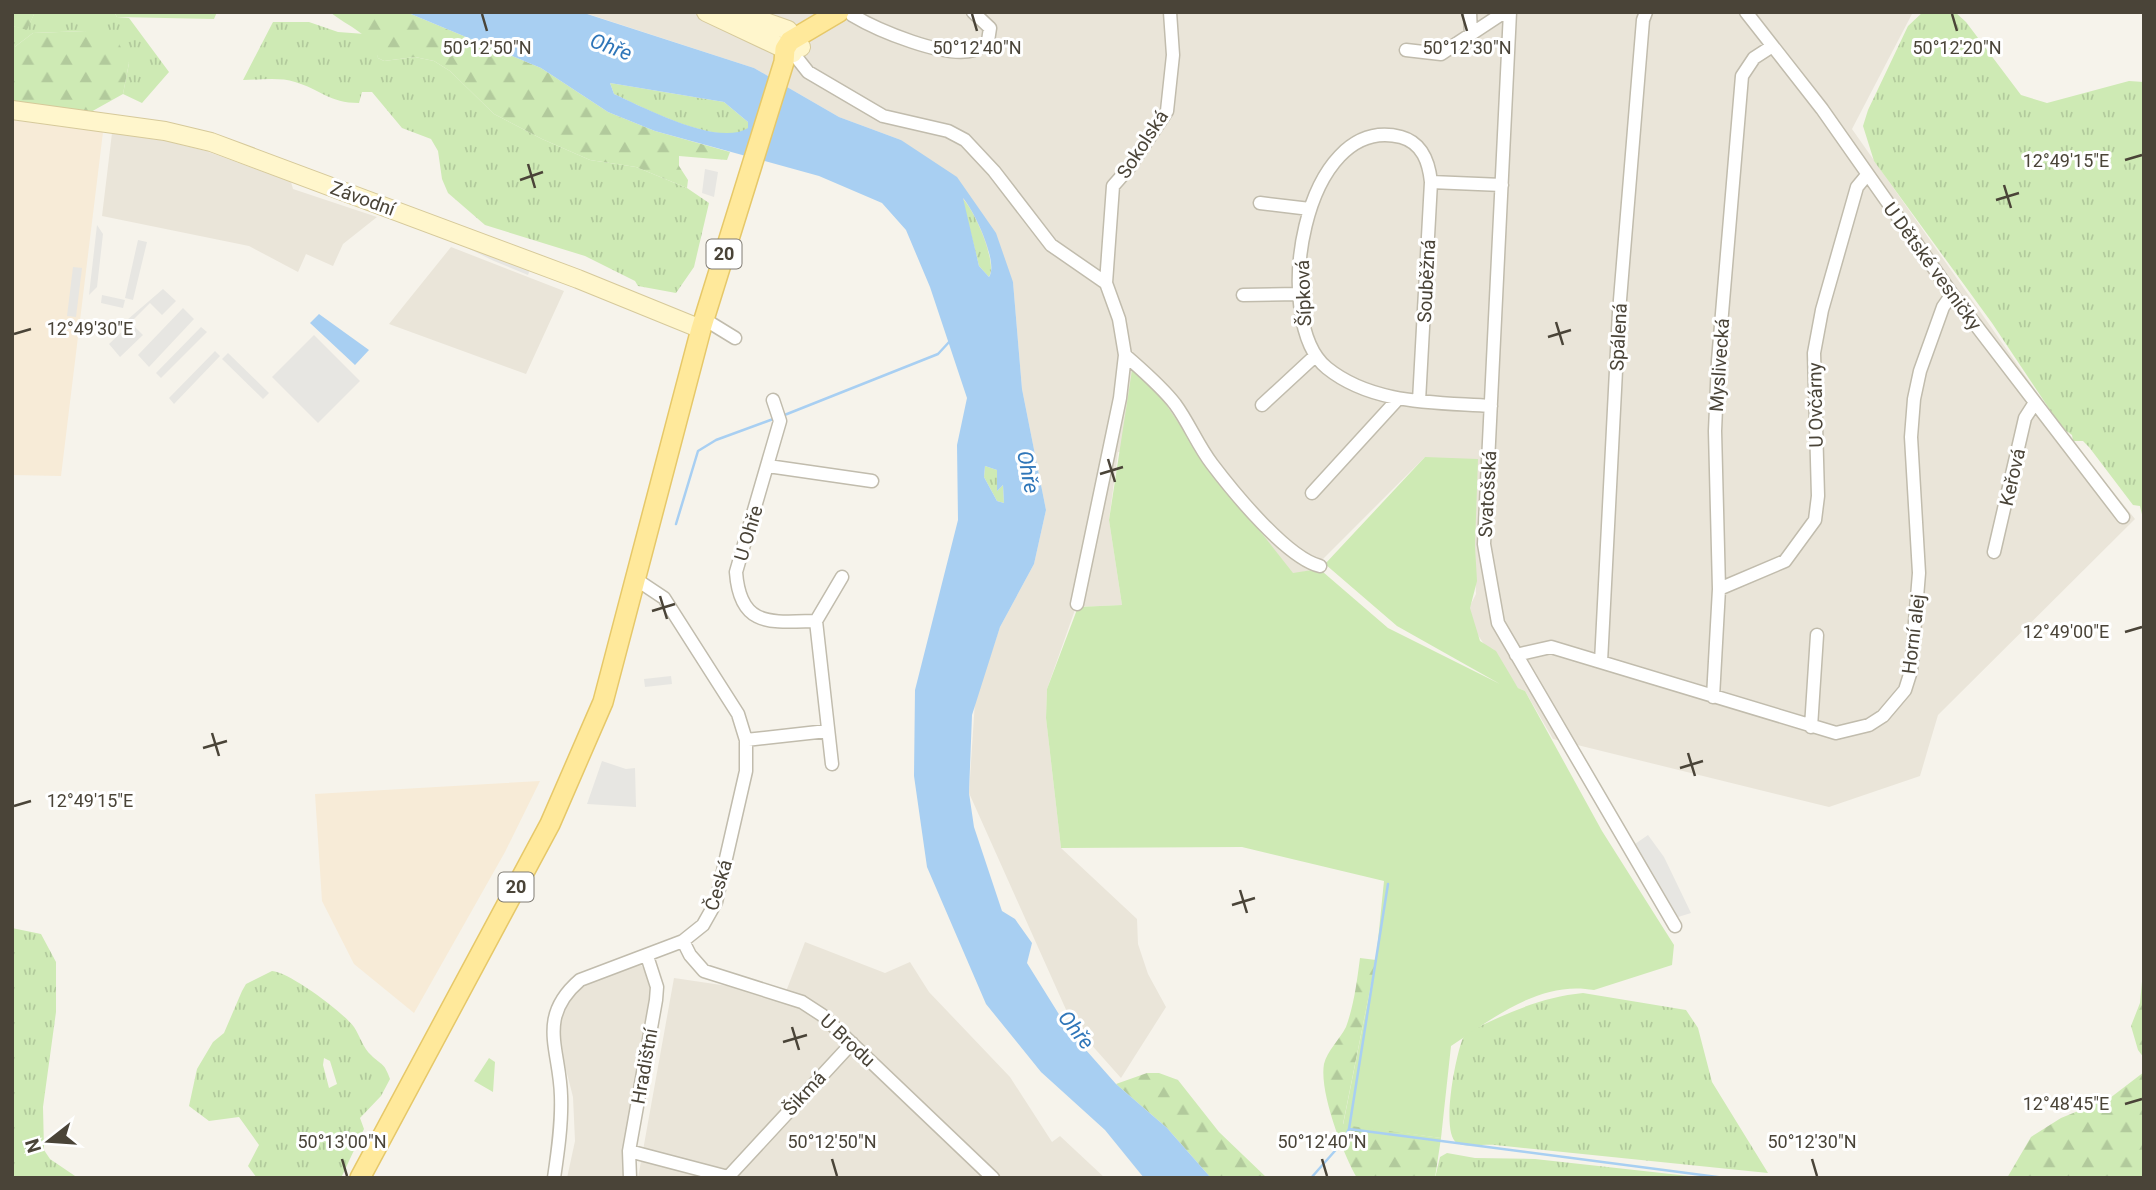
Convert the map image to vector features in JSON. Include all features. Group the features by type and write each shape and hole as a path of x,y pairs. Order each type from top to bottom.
{"main road":[{"path":"790,50 837,28 848,13"},
{"path":"790,50 817,26 848,13"},
{"name":"20","path":"360,1178 571,782 603,702 703,324 790,50"}],"street":[{"path":"706,12 790,50"},
{"path":"737,12 790,50 808,72 866,108 883,116 948,131 965,140 994,171 1051,245 1107,283"},
{"path":"848,13 887,32 952,51 974,50 988,41 990,28 973,12"},
{"name":"Sokolská","path":"1077,604 1118,410 1125,355 1119,319 1107,283 1113,186 1128,169 1167,111 1172,55 1170,12"},
{"path":"1470,12 1471,35"},
{"path":"1406,51 1441,54 1510,12"},
{"name":"Svatošská","path":"1510,12 1484,544 1498,623 1675,926"},
{"name":"Spálená","path":"1601,662 1619,312 1646,12"},
{"name":"U Dětské vesničky","path":"1746,12 1822,109 1867,176 2034,404 2123,517"},
{"name":"Myslivecká","path":"1713,697 1719,589 1715,431 1717,375 1742,76 1754,58 1771,47"},
{"name":"Závodní","path":"12,110 165,131 211,142 703,324"},
{"name":"Šípková","path":"1429,162 1421,149 1406,138 1390,135 1360,138 1334,160 1310,209 1301,252 1303,331 1315,355 1343,378 1397,400 1491,406"},
{"name":"Souběžná","path":"1419,401 1431,182 1429,162"},
{"name":"U Ovčárny","path":"1719,589 1785,561 1815,520 1818,496 1814,353 1822,310 1853,199 1857,187 1867,176"},
{"path":"1431,182 1502,185"},
{"path":"1260,203 1310,209"},
{"path":"1243,295 1300,294"},
{"name":"Horní alej","path":"1516,655 1551,647 1836,733 1869,725 1895,705 1911,671 1919,573 1911,437 1914,399 1920,370 1943,307 1952,294"},
{"path":"703,324 735,338"},
{"path":"1125,355 1171,400 1211,463 1286,547 1306,563 1320,566"},
{"path":"1262,405 1315,355"},
{"name":"U Ohře","path":"773,400 779,418 768,466 736,572 737,591 744,608 762,620 816,621"},
{"path":"1312,493 1397,400"},
{"name":"Keřová","path":"1994,552 2025,418 2034,404"},
{"path":"768,466 872,481"},
{"path":"832,764 816,621 842,577"},
{"name":"Česká","path":"554,1178 561,1095 552,1030 555,1013 568,991 580,981 683,941 703,925 716,902 747,771 746,740 738,714 664,598 637,580"},
{"path":"1811,727 1817,635"},
{"path":"746,740 827,731"},
{"name":"U Brodu","path":"683,941 690,955 704,971 802,1002 852,1042 993,1178"},
{"name":"Hradištní","path":"630,1178 629,1151 657,987 647,956"},
{"name":"Šikmá","path":"629,1151 730,1177 852,1042"}],"shaded area":[{"path":"582,12 1913,12 1852,129 2062,428 2135,519 1938,715 1920,776 1829,807 1553,739 1525,691 1518,688 1493,649 1486,647 1475,631 1469,608 1476,594 1475,545 1425,457 1312,570 1293,574 1201,456 1118,452 1109,520 1122,605 1076,607 1047,689 1046,718 1061,848 1137,919 1138,944 1148,974 1166,1007 1121,1078 1072,1023 969,793 975,701 1000,627 1034,564 1046,510 1022,389 1013,282 901,140 839,117 754,68"},
{"path":"12,120 103,132 61,476 12,475"},
{"path":"112,133 166,141 206,151 291,182 293,189 377,217 343,244 333,266 306,254 298,272 249,246 102,216"},
{"path":"705,169 718,172 714,197 702,193"},
{"path":"97,225 103,234 97,287 89,295"},
{"path":"138,240 147,242 133,300 125,298"},
{"path":"453,241 531,267 528,275 494,261"},
{"path":"451,247 564,291 526,374 389,324"},
{"path":"73,267 82,268 76,317 67,316"},
{"path":"163,289 176,301 162,315 150,303 130,323 127,320"},
{"path":"102,295 125,300 123,308 101,303"},
{"path":"183,308 194,319 149,367 138,355"},
{"path":"131,323 143,335 120,357 109,344"},
{"path":"201,327 207,332 161,378 156,373"},
{"path":"314,335 360,381 318,423 272,377"},
{"path":"215,351 220,356 174,404 169,398"},
{"path":"228,353 269,393 263,399 222,359"},
{"path":"671,676 672,684 645,687 644,679"},
{"path":"602,761 626,769 635,768 636,807 587,804"},
{"path":"540,781 505,852 414,1013 354,964 322,901 315,794"},
{"path":"1648,835 1664,857 1691,913 1678,917 1635,844"},
{"path":"805,942 885,973 910,962 929,992 1010,1077 1052,1142 1060,1136 1105,1178 638,1178 674,978 728,986 782,1002"},
{"path":"640,964 651,977 654,999 623,1147 626,1178 567,1178 575,1141 573,1097 559,1042 561,1013 580,986"}],"green space":[{"path":"12,12 35,12 27,30 12,26"},
{"path":"35,12 114,12 117,17 129,18 169,72 142,103 123,94 129,63 85,31 33,33 12,49 12,26 27,29"},
{"path":"114,12 217,12 214,19 117,17"},
{"path":"330,12 406,12 541,68 608,112 655,131 730,152 727,160 679,156 679,166 688,180 687,188 636,167 590,160 494,114 450,71 434,61 415,57 384,61 378,58 365,37"},
{"path":"1923,12 1955,12 1966,22 2021,95 2047,103 2129,81 2144,82 2144,523 2140,506 2133,505 2083,441 2073,441 2072,435 2062,428 1992,323 1874,161 1863,126 1868,110 1908,26"},
{"path":"273,22 309,22 338,32 365,34 376,46 378,58 384,61 415,57 434,61 450,71 494,114 542,139 590,160 636,167 687,188 709,203 694,267 676,293 638,286 635,281 585,256 485,225 448,193 442,179 438,151 431,139 402,128 372,92 362,92 359,103 340,101 289,80 243,80"},
{"path":"85,31 115,36 129,63 123,94 89,113 12,104 12,49 33,33"},
{"path":"610,83 724,102 748,122 749,129 736,133 719,133 681,124 614,94"},
{"path":"962,198 973,213 988,249 991,270 989,277 979,266"},
{"path":"1132,370 1150,381 1201,456 1293,573 1312,570 1323,572 1388,628 1500,684 1397,626 1325,564 1425,457 1478,459 1475,545 1477,581 1470,608 1480,641 1496,651 1518,688 1525,691 1602,831 1674,945 1672,965 1594,990 1574,988 1536,996 1500,1014 1451,1046 1441,1138 1343,1125 1376,960 1384,881 1242,847 1061,848 1046,718 1047,689 1078,607 1122,605 1109,520"},
{"path":"985,466 997,470 997,491 1003,485 1004,503 997,501 984,477"},
{"path":"12,928 41,934 56,962 56,1012 43,1107 44,1150 50,1159 78,1178 12,1178"},
{"path":"1360,958 1376,960 1343,1124 1441,1138 1435,1178 1357,1178 1333,1122 1325,1090 1324,1064 1346,1027"},
{"path":"2144,960 2144,1058 2138,1050 2131,1026 2140,1003"},
{"path":"272,971 302,985 348,1020 368,1052 386,1070 390,1079 381,1096 360,1118 364,1129 341,1178 257,1178 248,1166 259,1145 239,1117 209,1121 189,1106 197,1069 213,1042 224,1033 246,984","holes":["324,1058 330,1061 337,1084 329,1088 323,1065"]},
{"path":"1583,993 1686,1010 1698,1028 1712,1082 1768,1173 1457,1143 1452,1136 1450,1125 1451,1093 1460,1047 1468,1032 1538,1002"},
{"path":"489,1058 495,1062 493,1092 474,1081"},
{"path":"2144,1072 2144,1178 2007,1178 2031,1137 2061,1118 2110,1098"},
{"path":"1147,1073 1159,1073 1178,1080 1219,1132 1267,1178 1211,1178 1167,1128 1116,1084"},
{"path":"1447,1153 1475,1158 1535,1159 1707,1178 1435,1178 1440,1157"}],"water":[{"name":"Ohře","path":"406,12 581,12 754,68 839,117 901,140 957,177 996,233 1013,282 1022,389 1046,510 1034,564 1000,627 972,715 969,793 974,827 1002,911 1015,919 1032,943 1027,963 1070,1032 1116,1084 1167,1128 1211,1178 1144,1178 1105,1130 1041,1072 986,1004 927,867 914,776 915,690 958,520 957,445 967,398 930,287 906,230 882,203 819,176 655,131 608,112 541,68","holes":["610,83 724,102 748,122 748,128 735,133 719,133 681,123 614,94","963,198 979,225 988,249 991,260 989,277 979,266","985,466 997,470 997,491 1003,485 1004,503 997,501 984,477"]},
{"path":"319,314 369,350 355,365 310,323"}],"waterway":[{"path":"782,416 938,354 950,341"},
{"path":"676,524 698,451 716,440 776,418"},
{"path":"1349,1129 1388,884"},
{"path":"1311,1178 1341,1144 1349,1129 1725,1178"}]}
